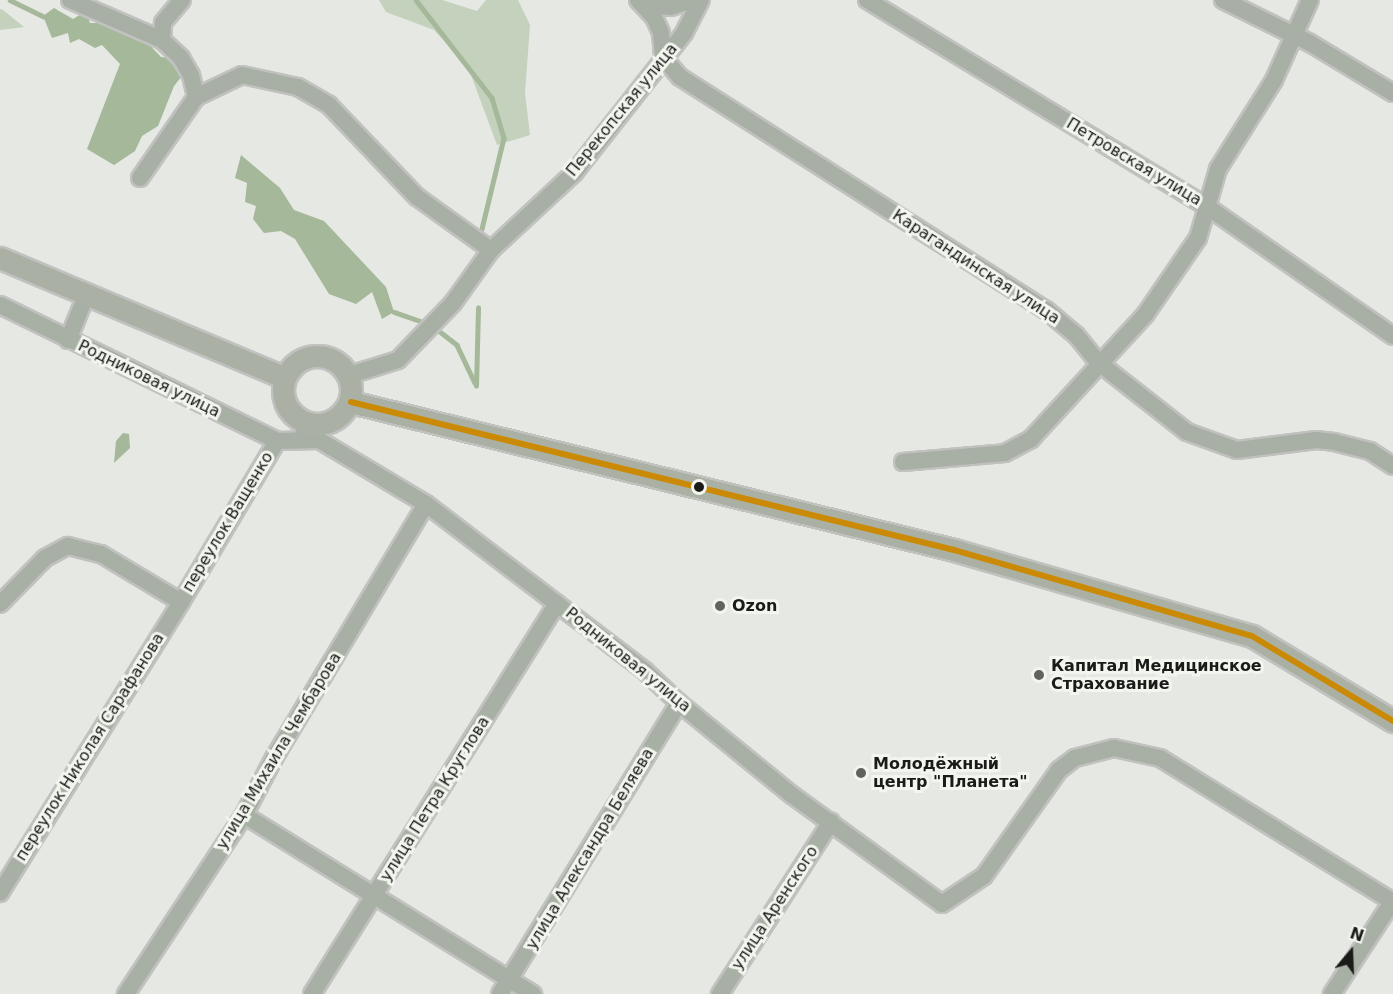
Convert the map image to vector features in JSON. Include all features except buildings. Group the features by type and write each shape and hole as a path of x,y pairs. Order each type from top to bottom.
{"main road":[{"path":"0,258 283,377"},
{"path":"303,432 284,405 283,377 302,357 330,356 350,375 351,402 954,550 1252,636 1393,721"},
{"name":"Родниковая улица","path":"303,432 332,423 351,402"}],"street":[{"path":"70,0 162,40 181,58 191,75 196,96"},
{"path":"162,40 164,23 182,0"},
{"path":"642,3 671,8 693,0"},
{"name":"Перекопская улица","path":"350,375 398,360 453,303 491,250 574,172 684,33 701,0"},
{"name":"Петровская улица","path":"867,0 1209,208 1393,336"},
{"path":"1223,0 1293,36 1393,93"},
{"path":"903,462 1005,453 1030,439 1144,315 1198,238 1209,208 1218,169 1274,80 1310,0"},
{"path":"642,3 661,33 663,57"},
{"name":"Карагандинская улица","path":"663,57 692,86 1046,310 1076,335 1100,363 1187,432 1220,447 1253,451 1316,440 1334,442 1370,452 1393,466"},
{"path":"140,178 196,96 242,75 298,87 315,94 344,119 417,197 491,250"},
{"path":"68,340 86,296"},
{"name":"Родниковая улица","path":"0,305 277,441 303,432 426,504 645,671 679,703 831,822 942,904 984,876 1059,770 1075,758 1114,748 1160,758 1393,902"},
{"name":"переулок Ващенко","path":"0,604 45,558 59,548 78,546 101,554 181,602 277,441"},
{"name":"улица Михаила Чембарова","path":"126,994 244,815 274,759 426,504"},
{"name":"переулок Николая Сарафанова","path":"0,893 181,602"},
{"name":"улица Петра Круглова","path":"312,994 557,603"},
{"name":"улица Александра Беляева","path":"500,994 679,703"},
{"path":"244,815 375,894 533,994"},
{"name":"улица Аренского","path":"720,994 831,822"},
{"path":"1332,994 1393,902"}],"shaded area":[{"path":"379,0 442,0 477,11 486,0 518,0 530,25 525,93 530,135 497,145 468,67 434,30 386,12"},
{"path":"54,8 73,19 86,11 90,23 110,23 139,34 161,57 170,58 182,76 174,86 158,126 142,136 135,151 114,165 87,149 120,64 102,45 95,48 79,39 70,43 68,33 52,38 43,16"},
{"path":"0,9 3,10 24,27 0,30"},
{"path":"241,155 280,188 294,210 324,221 386,287 394,312 382,319 372,292 356,304 329,294 295,239 281,231 264,233 253,219 256,206 245,202 247,183 235,178"},
{"path":"123,433 129,434 130,448 114,463 116,441"}],"waterway":[{"path":"10,0 43,16"},
{"path":"416,0 492,98 504,138 482,229"},
{"path":"476,386 478,308"},
{"path":"394,312 423,322"},
{"path":"438,330 457,345 475,383"}],"transit line":[{"path":"351,402 954,550 1252,636 1393,721"}],"place":[{"name":"Ozon","path":"720,606"},
{"name":"Капитал Медицинское Страхование","path":"1039,675"},
{"name":"Молодёжный центр \"Планета\"","path":"861,773"}]}
